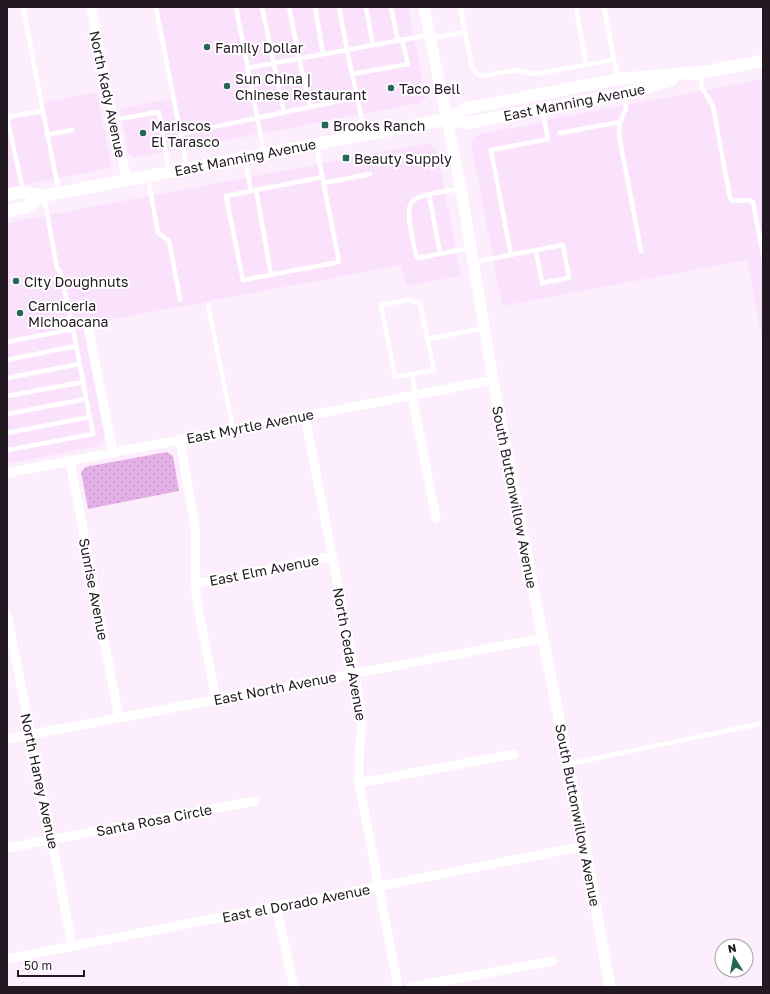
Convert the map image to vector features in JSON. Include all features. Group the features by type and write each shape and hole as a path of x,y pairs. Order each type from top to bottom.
{"main road":[{"name":"East Manning Avenue","path":"7,195 23,192 43,196 59,193 448,119 464,109 618,79 700,72 763,61"},
{"name":"East Manning Avenue","path":"448,119 467,123 545,109 624,94 700,72"},
{"path":"545,109 569,97 615,87 618,85 618,79"},
{"name":"East Manning Avenue","path":"7,212 27,208 43,196"}],"street":[{"name":"North Kady Avenue","path":"91,7 126,180"},
{"name":"South Buttonwillow Avenue","path":"424,7 462,189 493,380 585,846 610,987"},
{"path":"88,326 113,452"},
{"name":"East Myrtle Avenue","path":"7,473 493,380"},
{"path":"414,395 436,518"},
{"name":"North Cedar Avenue","path":"305,416 355,673 362,724 359,754 359,783 398,987"},
{"path":"180,440 195,526 196,597 216,699"},
{"name":"Sunrise Avenue","path":"70,460 119,718"},
{"name":"East Elm Avenue","path":"196,584 332,556"},
{"name":"North Haney Avenue","path":"7,615 30,735 53,839 72,946"},
{"name":"East North Avenue","path":"7,739 543,638"},
{"path":"359,783 514,754"},
{"name":"Santa Rosa Circle","path":"7,848 255,801"},
{"name":"East el Dorado Avenue","path":"7,959 585,846"},
{"path":"276,906 294,987"},
{"path":"411,987 553,961"}],"lane":[{"path":"23,7 59,193"},
{"path":"156,7 187,168"},
{"path":"236,7 264,154"},
{"path":"262,7 284,112"},
{"path":"289,7 298,58 310,107"},
{"path":"315,7 323,54"},
{"path":"339,7 365,134"},
{"path":"366,7 373,45"},
{"path":"353,74 408,64 391,7"},
{"path":"462,7 461,12 472,67 474,72 480,76 519,70 529,74 535,74 614,60"},
{"path":"576,7 586,64"},
{"path":"604,7 618,79"},
{"path":"248,68 400,40 465,32"},
{"path":"700,72 702,88 713,106 730,198 733,201 750,200 753,202 763,255"},
{"path":"624,94 626,109 620,122 619,135 641,251"},
{"path":"180,134 358,98"},
{"path":"511,255 491,150 548,140 545,109"},
{"path":"23,192 7,117 43,111"},
{"path":"113,120 159,112 169,172"},
{"path":"560,133 620,122"},
{"path":"47,135 72,130"},
{"path":"316,144 323,177 339,262 242,280 226,196 323,177"},
{"path":"245,157 272,275"},
{"path":"324,183 370,174"},
{"path":"148,176 158,233 169,241 180,299"},
{"path":"462,189 429,194 412,202 409,209 416,255 418,258 471,248"},
{"path":"429,194 440,254"},
{"path":"43,196 71,322"},
{"path":"473,262 511,255 536,250 563,245 569,278 542,283 536,250"},
{"path":"409,300 420,303 434,370 412,374 395,377 381,305 409,300"},
{"path":"208,305 233,429"},
{"path":"428,339 484,328"},
{"path":"7,342 73,329 93,434 8,450 7,448"},
{"path":"7,360 76,346"},
{"path":"7,378 80,364"},
{"path":"412,374 414,395"},
{"path":"7,396 83,382"},
{"path":"7,414 86,399"},
{"path":"7,433 90,417"},
{"path":"569,764 759,724"}],"shaded area":[{"path":"156,7 408,7 426,98 420,103 133,157 128,153 120,109 173,98"},
{"path":"763,79 763,344 747,260 502,306 471,143 474,137 479,134 539,123 552,119"},
{"path":"97,92 111,168 7,188 7,117 42,111 41,103"},
{"path":"430,144 437,150 461,276 406,286 401,265 83,325 104,435 103,443 99,446 7,464 7,223"},
{"path":"167,452 173,456 179,491 88,509 81,472 85,467"}],"place":[{"name":"Family Dollar","path":"207,47"},
{"name":"Sun China | Chinese Restaurant","path":"227,86"},
{"name":"Taco Bell","path":"391,88"},
{"name":"Brooks Ranch","path":"325,125"},
{"name":"Mariscos El Tarasco","path":"143,133"},
{"name":"Beauty Supply","path":"346,158"},
{"name":"City Doughnuts","path":"16,281"},
{"name":"Carniceria Michoacana","path":"20,313"}]}
